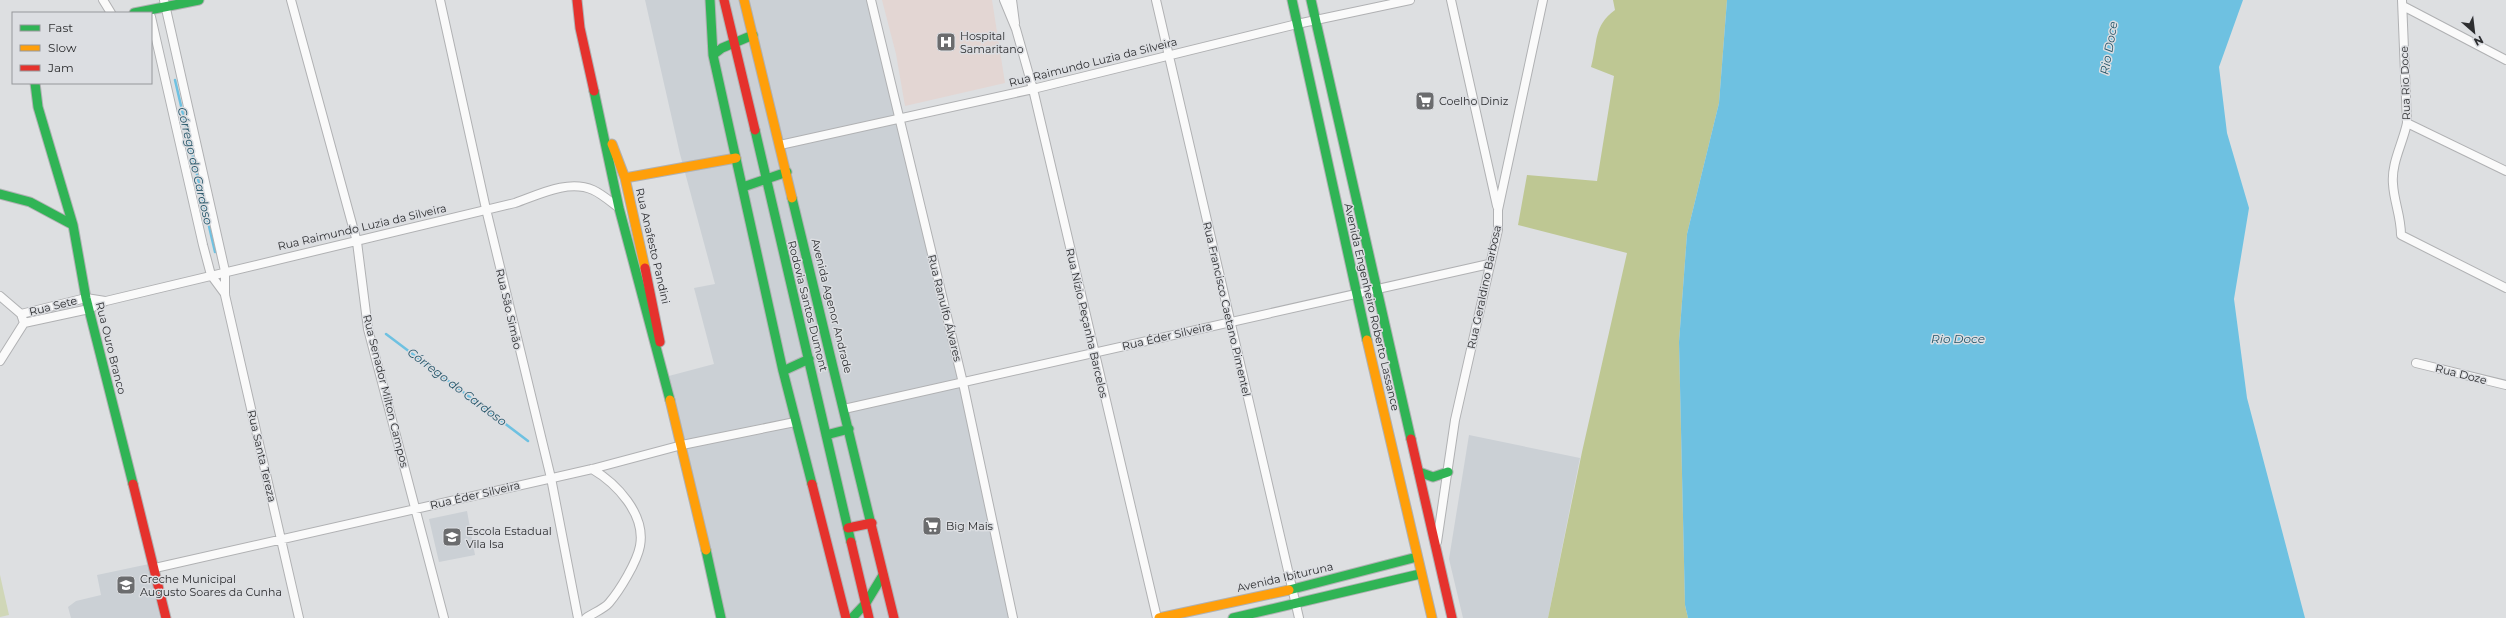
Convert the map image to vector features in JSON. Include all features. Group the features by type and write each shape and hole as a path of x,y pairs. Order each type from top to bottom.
{"main road":[{"path":"152,12 165,4 199,0"},
{"name":"Rua Anafesto Pandini","path":"578,0 580,28 619,208 667,394 682,445 721,618"},
{"path":"710,0 713,55 795,422 846,618"},
{"name":"Rodovia Santos Dumont","path":"724,0 869,618"},
{"name":"Avenida Agenor Andrade","path":"744,0 787,172 894,618"},
{"name":"Avenida Engenheiro Roberto Lassance","path":"1292,0 1356,295 1420,574 1432,618"},
{"name":"Avenida Engenheiro Roberto Lassance","path":"1311,0 1419,472 1435,552 1452,618"},
{"path":"713,55 722,48 753,35"},
{"name":"Rua Ouro Branco","path":"35,84 38,107 49,137 73,225 86,298 155,568 166,618"},
{"name":"Rua Anafesto Pandini","path":"598,108 625,178 656,317 667,394"},
{"path":"625,178 736,158"},
{"path":"743,188 765,178 787,172"},
{"path":"0,194 30,202 73,225"},
{"path":"783,371 809,359"},
{"path":"826,435 849,429"},
{"path":"1419,472 1433,477 1448,472"},
{"path":"848,528 872,523"},
{"name":"Avenida Ibituruna","path":"1158,618 1292,589 1417,557"},
{"path":"1233,618 1420,574"},
{"path":"852,618 866,603 883,575"}],"street":[{"path":"103,0 110,12"},
{"name":"Rua Senador Milton Campos","path":"291,0 356,242 368,329 444,618"},
{"name":"Rua São Simão","path":"440,0 486,209 551,478 578,618"},
{"name":"Rua Ranulfo Álvares","path":"871,0 963,383 1013,618"},
{"name":"Rua Nízio Peçanha Barcelos","path":"1004,0 1016,29 1033,89 1094,353 1158,618"},
{"name":"Rua Nízio Peçanha Barcelos","path":"1012,0 1016,29"},
{"name":"Rua Francisco Caetano Pimentel","path":"1156,0 1229,322 1299,618"},
{"name":"Rua Raimundo Luzia da Silveira","path":"780,144 1033,89 1297,24 1410,0"},
{"path":"1451,0 1498,210"},
{"name":"Rua Geraldino Barbosa","path":"1435,552 1455,420 1489,264 1498,230 1498,210 1543,0"},
{"path":"2402,3 2506,60"},
{"name":"Rua Rio Doce","path":"2402,3 2407,123 2403,143 2394,166 2393,178 2401,218 2401,235 2506,288"},
{"name":"Rua Santa Tereza","path":"165,4 225,271 225,295 299,618"},
{"name":"Rua Santa Tereza","path":"152,22 211,275 225,295"},
{"path":"2407,123 2506,170"},
{"name":"Rua Raimundo Luzia da Silveira","path":"89,309 106,301 225,271 356,242 515,203 559,188 576,186 593,190 619,208"},
{"name":"Rua Éder Silveira","path":"844,409 1489,264"},
{"path":"0,296 23,318 0,361"},
{"name":"Rua Raimundo Luzia da Silveira","path":"86,298 106,301"},
{"name":"Rua Sete","path":"23,318 86,298"},
{"name":"Rua Sete","path":"23,318 89,309"},
{"name":"Rua Doze","path":"2416,363 2506,385"},
{"name":"Rua Éder Silveira","path":"155,568 592,469 682,445 795,422"},
{"path":"586,618 609,603 635,563 640,545 638,525 630,505 616,487 592,469"}],"shaded area":[{"path":"645,0 870,0 1016,618 721,618 665,377 714,364 694,288 715,284 680,154"},
{"name":"Hospital Samaritano","path":"882,0 992,0 1005,83 905,106 896,54"},
{"path":"1469,435 1580,458 1548,618 1463,618 1449,559"},
{"name":"Escola Estadual Vila Isa","path":"467,511 475,555 439,562 429,519"},
{"name":"Creche Municipal Augusto Soares da Cunha","path":"149,564 160,618 71,618 68,607 76,601 101,595 97,575"}],"green space":[{"path":"1613,0 1727,0 1719,103 1687,234 1679,342 1685,605 1688,618 1548,618 1582,452 1627,253 1518,225 1527,175 1597,181 1614,76 1591,67 1597,35 1603,22 1615,10"},
{"path":"0,575 9,615 0,617"}],"water":[{"name":"Rio Doce","path":"1727,0 2243,0 2219,67 2227,133 2249,208 2234,299 2247,398 2305,618 1688,618 1685,605 1679,342 1687,234 1719,103"}],"waterway":[{"name":"Córrego do Cardoso","path":"175,80 215,252"},
{"name":"Córrego do Cardoso","path":"386,334 528,441"}],"traffic: fast":[{"path":"139,12 199,0"},
{"path":"710,0 713,55 783,371 812,484"},
{"path":"1292,0 1367,340"},
{"path":"1311,0 1411,439"},
{"path":"713,55 722,48 753,35"},
{"path":"35,84 38,107 73,225 86,298 133,484"},
{"path":"594,91 619,208 670,400"},
{"path":"755,130 851,542"},
{"path":"743,187 787,172"},
{"path":"0,194 30,202 73,225"},
{"path":"792,198 871,524"},
{"path":"783,371 809,359"},
{"path":"826,435 849,429"},
{"path":"1419,472 1433,477 1448,472"},
{"path":"706,550 721,618"},
{"path":"1289,590 1417,557"},
{"path":"1233,618 1420,574"},
{"path":"852,618 866,603 883,575"}],"traffic: slow":[{"path":"744,0 792,198"},
{"path":"612,144 625,178 645,268"},
{"path":"625,178 736,158"},
{"path":"1367,340 1432,618"},
{"path":"670,400 706,550"},
{"path":"1159,618 1289,590"}],"traffic: jam":[{"path":"577,0 580,28 594,91"},
{"path":"724,0 755,130"},
{"path":"645,268 660,342"},
{"path":"1411,439 1452,618"},
{"path":"133,484 166,618"},
{"path":"812,484 846,618"},
{"path":"848,528 872,523"},
{"path":"871,524 894,618"},
{"path":"851,542 869,618"}],"place":[{"name":"Hospital Samaritano","path":"946,42"},
{"name":"Coelho Diniz","path":"1425,101"},
{"name":"Big Mais","path":"932,526"},
{"name":"Escola Estadual Vila Isa","path":"452,537"},
{"name":"Creche Municipal Augusto Soares da Cunha","path":"126,585"}]}
